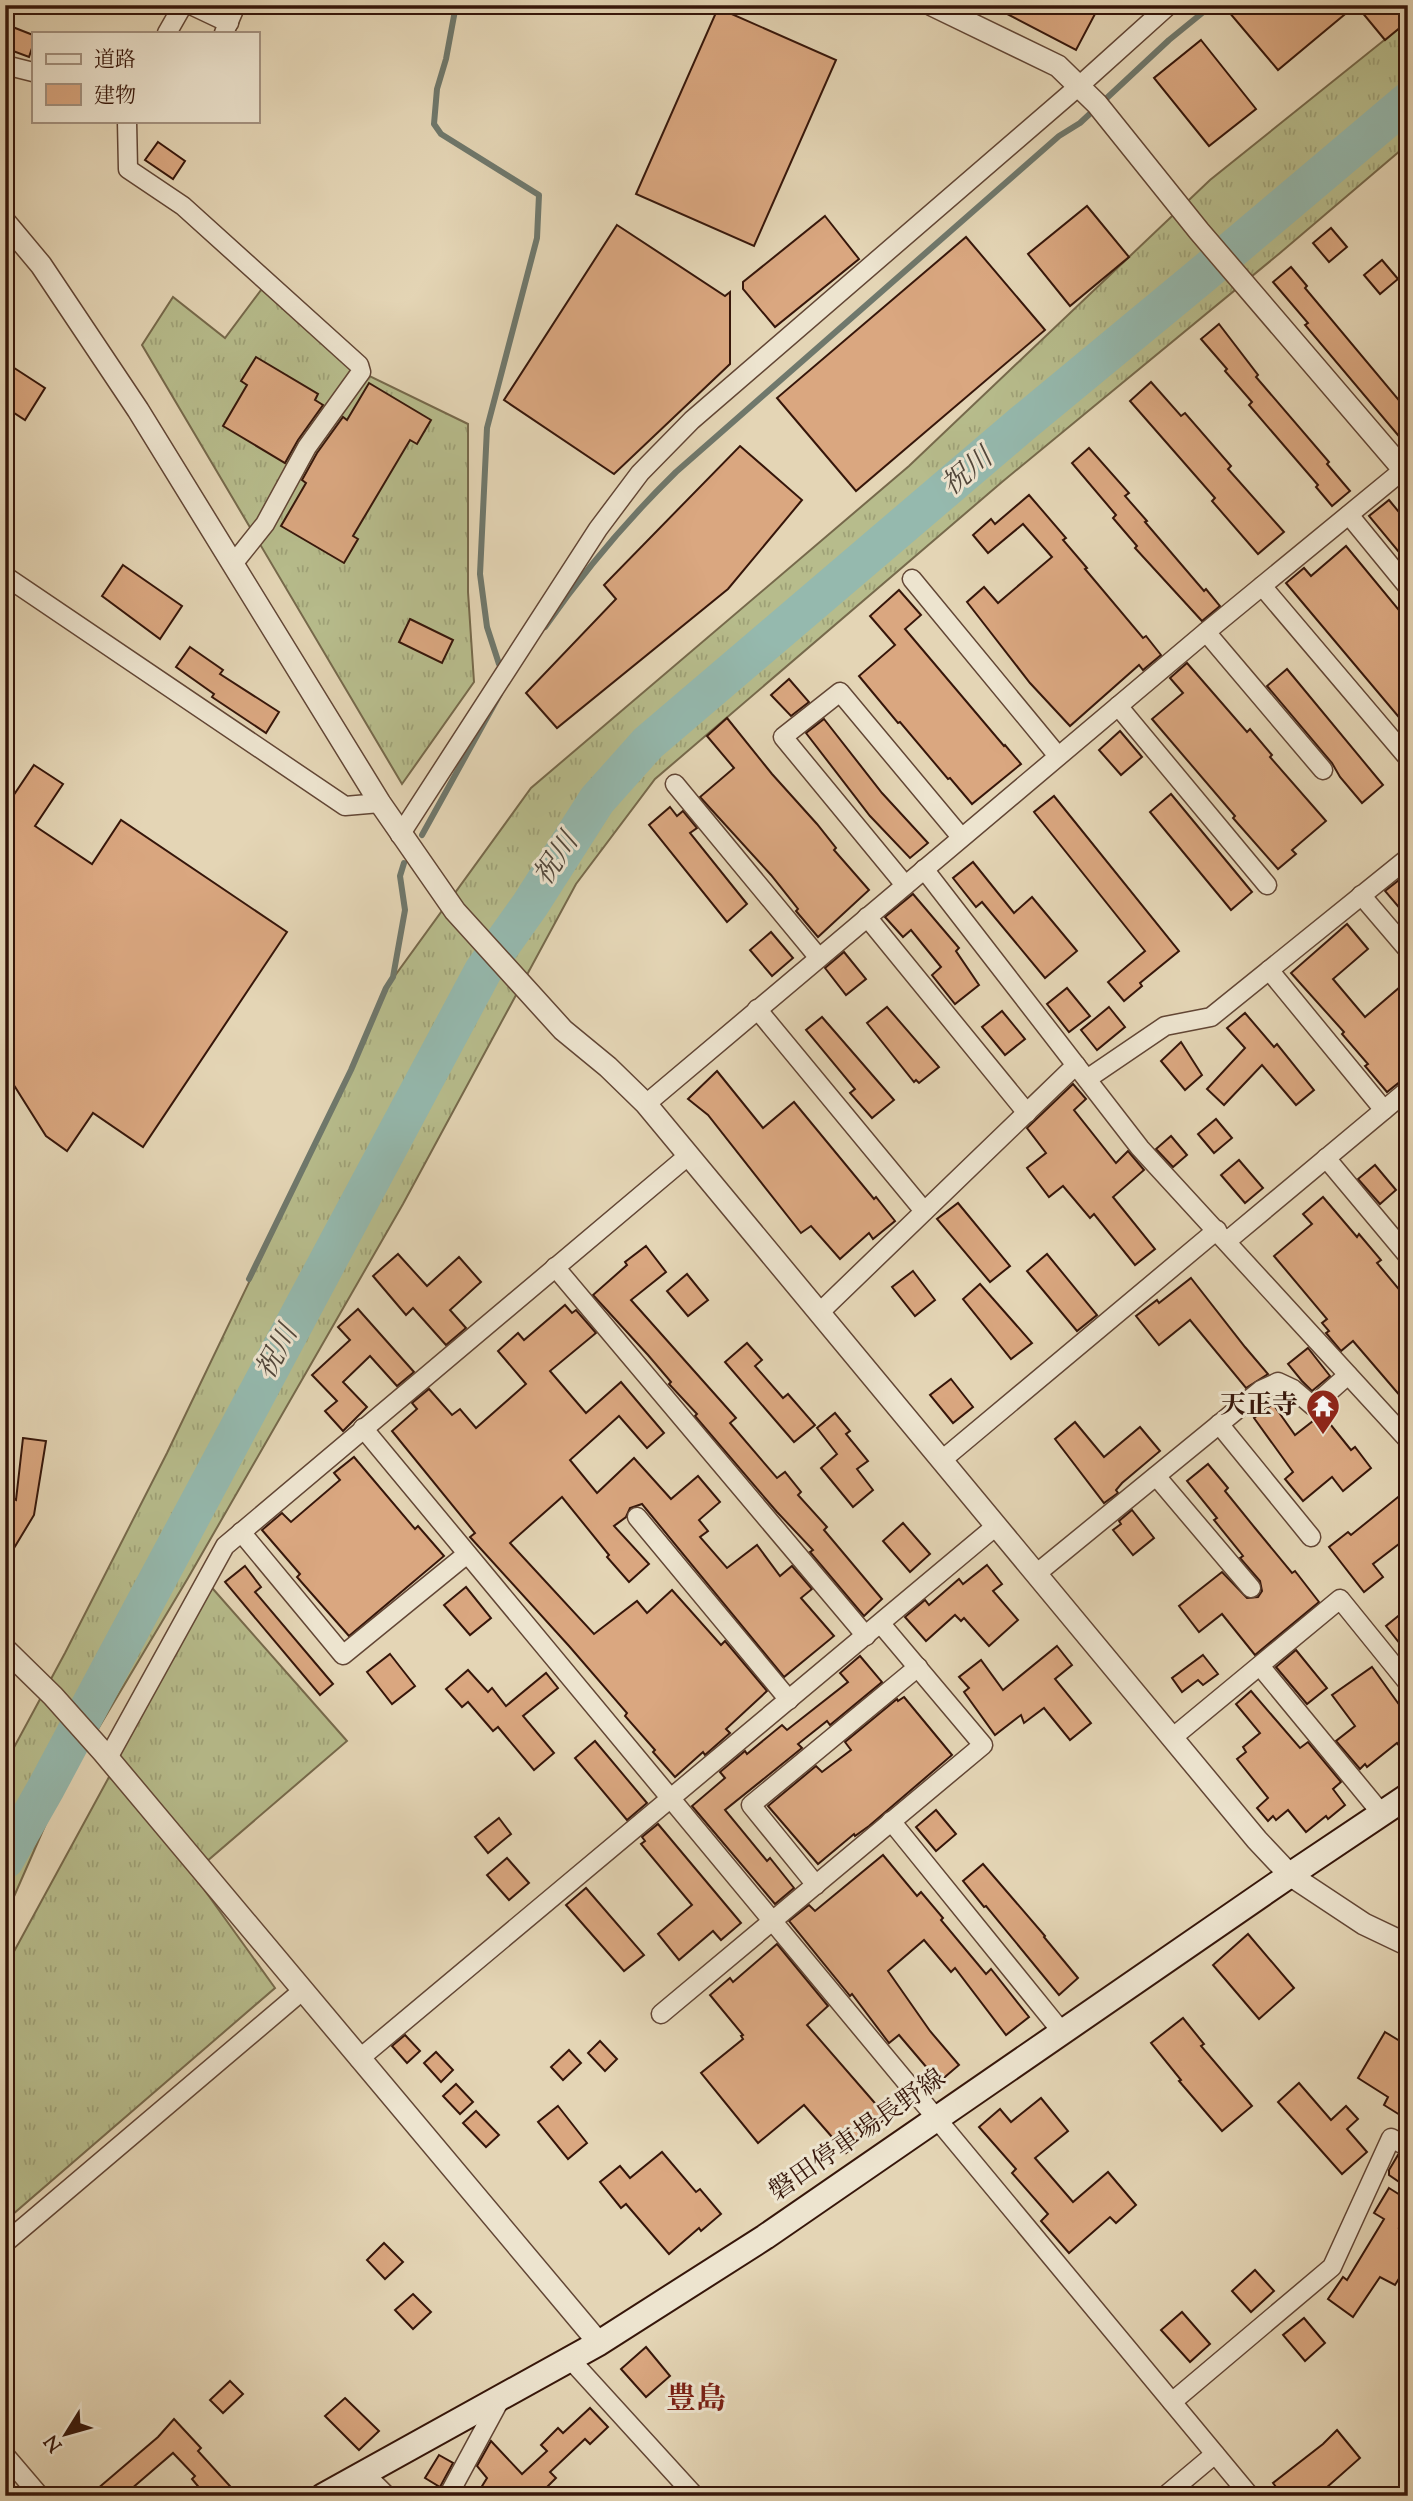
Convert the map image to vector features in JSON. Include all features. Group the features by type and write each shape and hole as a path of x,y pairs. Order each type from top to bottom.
{"main road":[{"name":"磐田停車場長野線","path":"323,2496 599,2343 765,2237 1408,1796"}],"street":[{"path":"168,32 183,5"},
{"path":"191,5 227,28 236,5"},
{"path":"646,1104 1206,632 1406,471 1199,231 1097,104 1079,86 1058,66 932,5"},
{"path":"400,835 598,529 640,472 692,421 1169,5"},
{"path":"5,65 32,72"},
{"path":"127,122 128,169 183,206 359,365 361,372 307,447 265,524 233,564"},
{"path":"5,222 41,265 138,410 400,835 455,911 563,1030 608,1067 646,1104 1257,1840 1290,1875 1364,1924 1408,1945"},
{"path":"1349,515 1408,587"},
{"path":"5,576 345,806 380,803"},
{"path":"912,579 1058,756"},
{"path":"1262,586 1408,758"},
{"path":"1206,632 1323,770"},
{"path":"905,885 783,737 839,691 961,837"},
{"path":"1118,706 1267,885"},
{"path":"675,784 819,958"},
{"path":"819,1312 1027,1112 1081,1072 1165,1026 1211,1017 1408,858"},
{"path":"924,869 1140,1148 1348,1375 1401,1420 1408,1440"},
{"path":"1361,895 1408,950"},
{"path":"867,917 1027,1112"},
{"path":"1269,970 1384,1110"},
{"path":"757,1009 924,1211"},
{"path":"942,1460 1222,1236 1326,1158 1408,1090"},
{"path":"106,1755 225,1546 689,1155"},
{"path":"1326,1158 1408,1256"},
{"path":"555,1267 866,1636"},
{"path":"1036,1574 1261,1390 1278,1382 1293,1389 1313,1406 1348,1375"},
{"path":"1219,1424 1311,1537"},
{"path":"363,1429 1250,2496"},
{"path":"1156,1476 1251,1588"},
{"path":"637,1517 789,1700"},
{"path":"359,2059 996,1526"},
{"path":"241,1532 343,1655 467,1554"},
{"path":"1172,1738 1340,1599 1408,1683"},
{"path":"661,2014 983,1745 881,1623"},
{"path":"5,1650 53,1696 106,1755 599,2343"},
{"path":"1260,1666 1382,1814"},
{"path":"816,1885 751,1805 918,1667"},
{"path":"891,1821 1062,2032"},
{"path":"5,2243 302,1991"},
{"path":"1172,2402 1332,2267 1391,2138 1408,2147"},
{"path":"570,2359 695,2496"},
{"path":"448,2496 501,2398"},
{"path":"1165,2496 1215,2454"},
{"path":"5,2455 40,2496"},
{"path":"365,2474 387,2496"}],"green space":[{"path":"1408,21 1408,144 1002,482 655,779 576,884 403,1204 188,1578 58,1796 5,1917 5,1764 167,1453 365,1041 386,988 531,788 909,466 1210,180"},
{"path":"267,282 361,372 468,424 468,592 474,682 402,784 142,345 173,297 225,338"},
{"path":"206,1581 347,1741 199,1868 126,1781 275,1988 5,2221 5,1968 115,1766 108,1758"}],"building":[{"path":"990,5 1077,5 1095,14 1076,50"},
{"path":"1223,5 1356,5 1278,70"},
{"path":"1356,5 1408,5 1408,21 1385,40"},
{"path":"718,8 836,60 754,246 636,194"},
{"path":"5,24 32,35 29,57 5,48"},
{"path":"1201,40 1256,109 1209,146 1154,78"},
{"path":"158,142 185,161 173,179 145,160"},
{"path":"1087,206 1129,257 1070,306 1028,254"},
{"path":"825,216 859,259 775,327 743,289 743,282"},
{"path":"617,225 725,296 730,292 730,364 614,474 504,400"},
{"path":"1331,228 1347,247 1329,262 1313,243"},
{"path":"966,237 1045,330 856,491 777,398"},
{"path":"1382,260 1398,279 1380,294 1364,275"},
{"path":"1291,267 1307,286 1305,288 1408,411 1408,447 1305,325 1308,323 1273,282"},
{"path":"1219,324 1258,375 1256,377 1329,462 1327,464 1350,491 1332,506 1316,487 1318,485 1249,405 1252,402 1201,339"},
{"path":"256,357 318,394 315,400 323,405 285,463 223,426 247,385 241,381"},
{"path":"5,362 45,388 25,420 5,407"},
{"path":"1151,382 1181,416 1185,413 1231,466 1228,469 1284,532 1258,554 1212,501 1215,498 1130,401"},
{"path":"369,383 431,420 417,444 410,440 353,536 358,539 344,563 281,526 306,483 302,480 317,453 343,417 347,420"},
{"path":"740,446 802,500 728,589 557,728 526,693 616,599 604,585"},
{"path":"1089,448 1129,493 1125,496 1147,521 1145,522 1220,606 1202,621 1135,548 1137,546 1113,518 1116,515 1072,463"},
{"path":"1029,495 1066,538 1063,540 1087,568 1085,569 1143,638 1146,636 1161,655 1143,670 1139,665 1070,726 1030,683 967,602 984,587 998,603 1052,557 1023,524 988,553 973,535 991,519 995,524"},
{"path":"1389,500 1408,523 1408,563 1369,516"},
{"path":"1346,546 1408,621 1408,728 1286,583 1304,568 1311,576"},
{"path":"123,565 182,606 160,639 102,596"},
{"path":"899,590 921,615 905,629 1021,764 972,804 859,676 895,645 870,616"},
{"path":"410,619 453,640 442,663 399,642"},
{"path":"190,647 223,670 220,674 279,712 266,733 212,697 214,694 176,667"},
{"path":"1187,663 1247,732 1250,729 1272,755 1270,757 1326,821 1292,850 1296,854 1278,869 1152,719 1183,693 1170,678"},
{"path":"1287,669 1383,785 1362,803 1267,686"},
{"path":"789,679 809,702 791,716 771,695"},
{"path":"727,718 869,890 818,937 771,875 700,797 734,768 707,736"},
{"path":"824,719 882,793 928,843 910,858 870,816 806,733"},
{"path":"1120,731 1142,757 1121,775 1099,750"},
{"path":"34,765 63,784 35,826 92,864 121,820 287,932 143,1147 93,1113 67,1151 46,1136 5,1071 5,808"},
{"path":"1171,794 1252,892 1231,910 1150,812"},
{"path":"1054,796 1179,951 1140,983 1142,986 1124,1001 1108,982 1145,951 1034,812"},
{"path":"670,807 677,816 683,811 697,828 690,833 747,904 727,922 649,825"},
{"path":"973,862 1014,913 1032,897 1077,951 1045,978 982,902 976,907 953,878"},
{"path":"1408,873 1408,918 1385,891"},
{"path":"913,894 959,948 956,951 979,985 955,1004 932,975 941,967 911,930 903,937 885,917"},
{"path":"1347,924 1368,949 1333,979 1365,1017 1400,987 1408,996 1408,1079 1387,1092 1365,1066 1368,1064 1342,1034 1344,1032 1291,973"},
{"path":"771,932 793,958 772,976 750,950"},
{"path":"844,952 866,979 846,995 825,968"},
{"path":"1067,988 1090,1016 1069,1032 1047,1004"},
{"path":"887,1007 939,1067 919,1083 916,1080 914,1082 867,1023"},
{"path":"1109,1007 1125,1027 1097,1050 1081,1030"},
{"path":"1002,1011 1025,1039 1005,1055 982,1027"},
{"path":"1245,1013 1274,1047 1277,1044 1314,1090 1296,1105 1262,1065 1224,1105 1207,1089 1245,1048 1227,1028"},
{"path":"822,1017 894,1100 872,1118 850,1093 855,1089 806,1030"},
{"path":"1181,1042 1202,1075 1185,1090 1161,1061"},
{"path":"717,1071 763,1128 794,1102 895,1221 873,1239 869,1233 840,1259 811,1226 801,1233 708,1115 688,1099"},
{"path":"1073,1084 1086,1099 1074,1110 1116,1163 1128,1151 1144,1170 1113,1197 1155,1249 1135,1265 1094,1214 1090,1218 1063,1186 1049,1197 1027,1168 1046,1153 1027,1128"},
{"path":"1216,1119 1232,1138 1214,1153 1198,1134"},
{"path":"1171,1136 1187,1155 1173,1167 1156,1149"},
{"path":"1239,1160 1263,1188 1245,1203 1221,1175"},
{"path":"1375,1165 1396,1190 1380,1204 1358,1179"},
{"path":"1323,1197 1381,1260 1377,1263 1408,1300 1408,1405 1353,1341 1341,1351 1326,1333 1329,1331 1322,1323 1327,1319 1274,1256 1312,1224 1303,1214"},
{"path":"958,1203 1010,1266 990,1282 937,1219"},
{"path":"646,1246 666,1272 631,1300 736,1418 730,1423 777,1478 785,1472 801,1492 798,1495 827,1527 824,1530 882,1599 864,1616 810,1552 813,1550 695,1416 697,1414 669,1384 671,1382 648,1355 593,1295 627,1265 625,1262"},
{"path":"398,1254 427,1286 459,1257 481,1282 450,1310 466,1328 446,1345 413,1308 406,1315 373,1276"},
{"path":"1047,1254 1097,1315 1077,1331 1027,1271"},
{"path":"913,1271 935,1300 915,1316 892,1287"},
{"path":"687,1274 708,1300 688,1316 667,1291"},
{"path":"1191,1278 1268,1374 1246,1388 1190,1320 1159,1345 1136,1316 1157,1300 1159,1303"},
{"path":"980,1284 1032,1343 1011,1359 963,1299"},
{"path":"565,1305 572,1313 576,1310 596,1333 550,1371 586,1413 621,1382 664,1433 647,1448 619,1416 570,1460 597,1493 634,1458 671,1499 698,1476 720,1502 699,1520 708,1531 700,1537 727,1568 757,1545 780,1576 792,1566 812,1589 801,1598 834,1636 784,1677 642,1504 630,1508 626,1517 614,1526 649,1564 629,1582 562,1497 510,1543 594,1634 637,1601 647,1613 672,1590 721,1645 725,1641 767,1691 726,1729 730,1733 675,1777 625,1716 627,1713 470,1537 475,1533 392,1431 417,1409 412,1403 429,1389 452,1415 460,1409 476,1428 526,1384 498,1351 518,1333 524,1340"},
{"path":"358,1309 414,1372 397,1386 370,1356 343,1382 367,1407 343,1431 325,1411 337,1401 312,1375 350,1340 338,1327"},
{"path":"747,1343 762,1360 755,1366 783,1398 788,1394 815,1425 794,1442 725,1362"},
{"path":"1308,1348 1330,1376 1312,1391 1288,1364"},
{"path":"951,1379 973,1407 953,1423 930,1395"},
{"path":"1273,1404 1295,1435 1322,1414 1351,1450 1355,1447 1371,1468 1343,1491 1332,1477 1303,1501 1285,1479 1293,1472 1254,1418"},
{"path":"835,1413 850,1431 846,1434 868,1461 857,1469 873,1490 853,1507 821,1468 837,1454 817,1428"},
{"path":"1075,1422 1104,1457 1140,1427 1160,1451 1122,1483 1116,1490 1118,1493 1104,1503 1055,1439"},
{"path":"23,1438 46,1441 34,1515 5,1563 5,1494 16,1500"},
{"path":"354,1457 415,1529 418,1526 444,1556 349,1636 297,1577 300,1574 262,1530 282,1513 291,1522 340,1480 334,1473"},
{"path":"1208,1464 1228,1488 1225,1491 1319,1602 1255,1655 1222,1614 1199,1632 1179,1606 1222,1572 1247,1598 1258,1597 1262,1591 1260,1581 1240,1558 1243,1556 1187,1481"},
{"path":"1408,1489 1408,1537 1373,1564 1383,1577 1364,1592 1329,1547 1348,1532 1351,1535"},
{"path":"1132,1510 1154,1538 1133,1555 1113,1530"},
{"path":"903,1523 930,1554 910,1572 883,1541"},
{"path":"987,1565 1002,1584 993,1591 1018,1620 989,1646 964,1618 961,1621 955,1615 926,1641 905,1617 925,1600 929,1605 959,1579 963,1584"},
{"path":"245,1566 261,1587 255,1592 333,1684 320,1695 225,1582"},
{"path":"466,1587 491,1618 470,1635 444,1605"},
{"path":"1408,1608 1408,1654 1386,1626"},
{"path":"1057,1646 1072,1665 1055,1679 1091,1723 1070,1740 1044,1708 1024,1723 1021,1715 995,1735 964,1692 969,1688 959,1677 981,1660 1003,1690"},
{"path":"1296,1650 1327,1688 1307,1704 1276,1667"},
{"path":"390,1654 415,1686 392,1704 367,1672"},
{"path":"1203,1655 1218,1674 1203,1685 1198,1680 1182,1692 1172,1678"},
{"path":"860,1656 882,1682 830,1725 827,1721 798,1744 802,1748 725,1810 767,1861 770,1858 794,1888 775,1904 692,1806 725,1778 720,1772 745,1751 747,1754 782,1725 787,1730 848,1682 840,1673"},
{"path":"1372,1667 1408,1717 1408,1758 1397,1743 1367,1767 1365,1764 1360,1769 1336,1741 1355,1726 1332,1695"},
{"path":"468,1670 488,1692 492,1688 506,1706 546,1673 558,1688 523,1716 554,1753 534,1770 498,1727 493,1731 468,1702 462,1707 446,1689"},
{"path":"1251,1691 1300,1748 1308,1742 1341,1782 1333,1789 1345,1805 1306,1832 1288,1810 1276,1820 1273,1816 1268,1821 1257,1808 1268,1798 1237,1759 1246,1752 1243,1747 1260,1733 1236,1704"},
{"path":"904,1697 952,1755 869,1826 855,1836 854,1834 818,1864 768,1806 816,1766 822,1772 851,1750 845,1742 897,1699 898,1701"},
{"path":"595,1741 647,1803 627,1820 575,1758"},
{"path":"936,1810 956,1834 936,1851 916,1827"},
{"path":"499,1818 511,1834 488,1853 475,1837"},
{"path":"658,1824 741,1923 721,1940 713,1931 679,1960 658,1934 692,1905 641,1844 645,1841 642,1837"},
{"path":"883,1855 917,1896 921,1892 986,1974 991,1969 1029,2017 1006,2035 955,1968 951,1972 924,1940 888,1971 930,2031 959,2065 939,2082 899,2035 889,2043 852,1994 850,1996 789,1921 809,1905 815,1911"},
{"path":"507,1858 529,1883 509,1900 487,1875"},
{"path":"983,1864 1078,1978 1059,1995 963,1881"},
{"path":"586,1888 644,1955 624,1971 566,1905"},
{"path":"1248,1934 1294,1988 1259,2019 1213,1965"},
{"path":"777,1944 828,2006 807,2025 887,2117 846,2153 804,2105 758,2143 701,2073 743,2039 743,2035 710,1995 730,1978 733,1982"},
{"path":"1183,2018 1204,2044 1201,2046 1252,2106 1222,2131 1151,2043"},
{"path":"1385,2032 1408,2046 1408,2120 1384,2105 1388,2097 1358,2078"},
{"path":"405,2035 420,2051 407,2063 392,2046"},
{"path":"600,2041 617,2059 605,2071 588,2053"},
{"path":"569,2050 581,2063 563,2080 551,2067"},
{"path":"436,2052 453,2070 441,2082 424,2063"},
{"path":"1299,2083 1331,2120 1346,2106 1358,2119 1347,2129 1367,2152 1342,2174 1278,2102"},
{"path":"456,2084 473,2102 460,2114 443,2096"},
{"path":"1041,2098 1068,2131 1035,2158 1073,2202 1108,2172 1136,2205 1116,2223 1110,2217 1069,2253 1041,2221 1048,2214 1012,2173 1016,2169 979,2127 1000,2109 1011,2122"},
{"path":"558,2106 587,2143 568,2159 538,2122"},
{"path":"476,2111 499,2135 486,2147 463,2123"},
{"path":"662,2152 696,2192 700,2189 721,2214 701,2231 699,2228 669,2254 626,2204 621,2208 600,2182 620,2166 630,2178"},
{"path":"1398,2155 1408,2158 1408,2188 1389,2175"},
{"path":"1389,2188 1408,2200 1408,2213 1399,2228 1408,2233 1408,2264 1395,2285 1380,2277 1353,2317 1328,2299 1343,2277 1347,2280 1384,2219 1374,2213"},
{"path":"384,2243 403,2262 385,2279 367,2260"},
{"path":"1255,2270 1274,2291 1251,2312 1232,2291"},
{"path":"413,2294 431,2312 413,2329 395,2310"},
{"path":"1182,2312 1210,2344 1190,2362 1161,2330"},
{"path":"1304,2318 1325,2343 1305,2361 1283,2335"},
{"path":"646,2347 670,2376 646,2397 621,2369"},
{"path":"230,2381 243,2394 223,2413 210,2400"},
{"path":"345,2398 379,2431 359,2450 325,2416"},
{"path":"590,2408 608,2427 590,2444 585,2439 550,2472 556,2478 538,2496 476,2496 487,2478 477,2466 491,2441 522,2474 547,2451 541,2445 558,2428 563,2433"},
{"path":"174,2419 201,2448 198,2451 239,2496 206,2496 192,2479 195,2476 173,2453 123,2496 89,2496 158,2437"},
{"path":"1337,2430 1360,2458 1317,2496 1283,2496 1273,2483"},
{"path":"439,2455 453,2463 440,2487 425,2478"}],"waterway":[{"path":"456,5 446,59 437,89 434,124 441,134 539,195 537,238 487,428 480,574 487,627 499,664"},
{"path":"545,627 607,546 676,472 1059,136 1080,123 1169,40 1212,5"},
{"name":"祝川","path":"5,1860 483,971 530,905 597,800 648,743 1023,423 1408,101"},
{"path":"422,835 500,694"},
{"path":"249,1279 351,1070 393,977 405,910 400,876 404,863"}],"place":[{"name":"天正寺","path":"1323,1436"}],"district":[{"name":"豊島","path":"696,2400"}]}
